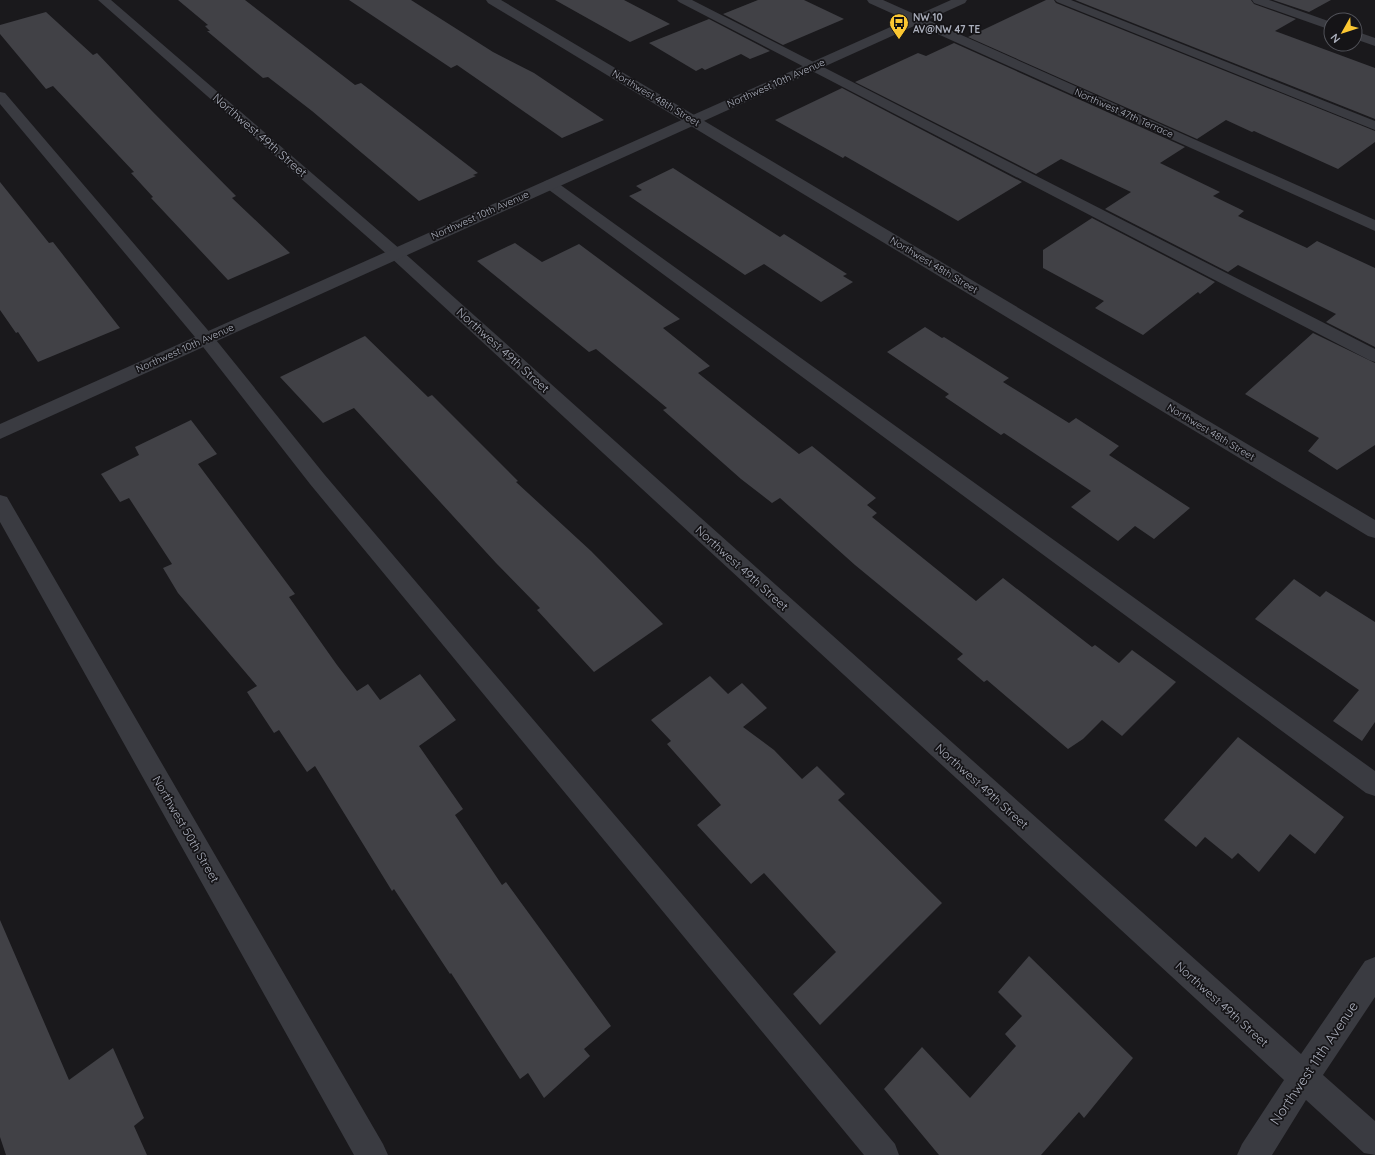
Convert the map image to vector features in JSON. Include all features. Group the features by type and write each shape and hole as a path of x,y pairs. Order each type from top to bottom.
{"street":[{"name":"Northwest 49th Street","path":"104,0 395,252 1375,1142"},
{"name":"Northwest 48th Street","path":"492,0 1375,530"},
{"name":"Northwest 47th Terrace","path":"873,0 1375,226"},
{"name":"Northwest 10th Avenue","path":"0,432 395,252 961,0"},
{"path":"1258,0 1323,23"},
{"path":"1363,38 1375,42"},
{"name":"Northwest 50th Street","path":"0,503 372,1155"},
{"name":"Northwest 11th Avenue","path":"1254,1155 1303,1078 1375,971"}],"lane":[{"path":"683,0 1375,356"},
{"path":"1061,0 1375,126"},
{"path":"0,96 206,339 317,479 884,1155"},
{"path":"550,184 1375,785"}],"building":[{"path":"178,0 245,0 355,85 361,83 478,173 473,175 476,176 419,201 312,111 268,77 263,78 207,31 210,31 205,26 208,25"},
{"path":"349,0 411,0 493,52 534,73 604,120 562,138 457,65 451,68"},
{"path":"555,0 624,0 670,24 630,42"},
{"path":"758,0 804,0 844,19 783,45 723,14"},
{"path":"1046,0 1054,0 1056,3 1375,131 1375,142 1338,169 1226,120 1197,139 968,37"},
{"path":"1075,0 1251,0 1254,4 1296,19 1275,31 1323,49 1323,52 1332,52 1375,68 1375,119"},
{"path":"1273,0 1331,0 1309,12"},
{"path":"46,12 93,55 97,53 236,196 232,198 290,253 228,280 151,198 153,197 131,173 134,172 53,86 46,89 0,34 0,25"},
{"path":"709,19 770,51 750,59 741,54 705,70 702,68 696,71 649,43"},
{"path":"954,43 1185,147 1160,163 1220,192 1213,196 1244,211 1238,216 1307,248 1317,241 1375,268 1375,347 1326,322 1336,314 1238,265 1228,272 1105,209 1131,192 1061,159 1036,174 855,82 918,53 926,56"},
{"path":"842,88 1022,182 958,221 845,156 843,158 775,120"},
{"path":"673,168 780,237 784,234 847,274 843,276 853,282 821,302 764,264 745,275 629,196 642,190 636,186"},
{"path":"0,182 49,243 53,242 120,328 38,362 18,332 16,333 0,310"},
{"path":"1092,218 1215,282 1200,294 1198,292 1143,335 1095,308 1104,301 1043,268 1043,250"},
{"path":"515,243 542,262 579,244 680,319 663,328 710,366 698,373 799,454 812,446 876,498 867,505 877,513 872,517 976,601 1003,578 1092,647 1095,645 1119,663 1132,650 1176,682 1122,736 1102,720 1083,739 1068,749 987,680 984,682 957,659 963,654 855,565 780,498 772,503 741,479 663,410 667,408 596,349 589,352 477,261"},
{"path":"925,327 942,338 944,337 1009,378 1003,382 1069,423 1076,418 1119,446 1109,455 1190,508 1154,539 1135,526 1118,541 1071,507 1091,491 1004,433 1001,435 945,397 949,394 887,352"},
{"path":"1313,333 1375,363 1375,445 1337,470 1308,451 1319,438 1245,394"},
{"path":"365,336 428,397 432,395 518,481 516,482 591,551 663,624 594,672 537,610 540,608 496,563 354,408 323,423 280,377"},
{"path":"191,420 217,454 198,464 295,594 289,597 357,691 368,684 380,700 420,674 456,720 419,746 463,809 455,815 502,885 506,882 611,1026 584,1049 590,1056 544,1098 528,1073 520,1079 394,889 392,891 315,766 307,772 279,730 274,733 247,692 257,686 178,593 163,568 172,564 129,498 120,502 101,474 139,455 135,447"},
{"path":"1294,579 1320,597 1326,591 1375,622 1375,722 1362,741 1333,721 1359,690 1255,619"},
{"path":"710,676 728,694 742,683 767,708 743,727 774,750 802,779 817,766 845,794 838,800 942,903 820,1025 793,994 836,952 764,873 751,884 697,825 721,805 667,744 671,741 651,720"},
{"path":"1238,737 1344,817 1315,854 1290,834 1259,872 1238,853 1232,859 1205,837 1196,847 1164,820"},
{"path":"0,920 69,1080 113,1048 144,1118 134,1126 147,1155 6,1155 0,1137"},
{"path":"1029,956 1133,1058 1084,1118 1079,1112 1041,1155 939,1155 884,1089 922,1047 970,1098 1016,1046 1005,1034 1022,1016 998,992"}],"place":[{"name":"NW 10 AV@NW 47 TE","path":"899,40"}]}
